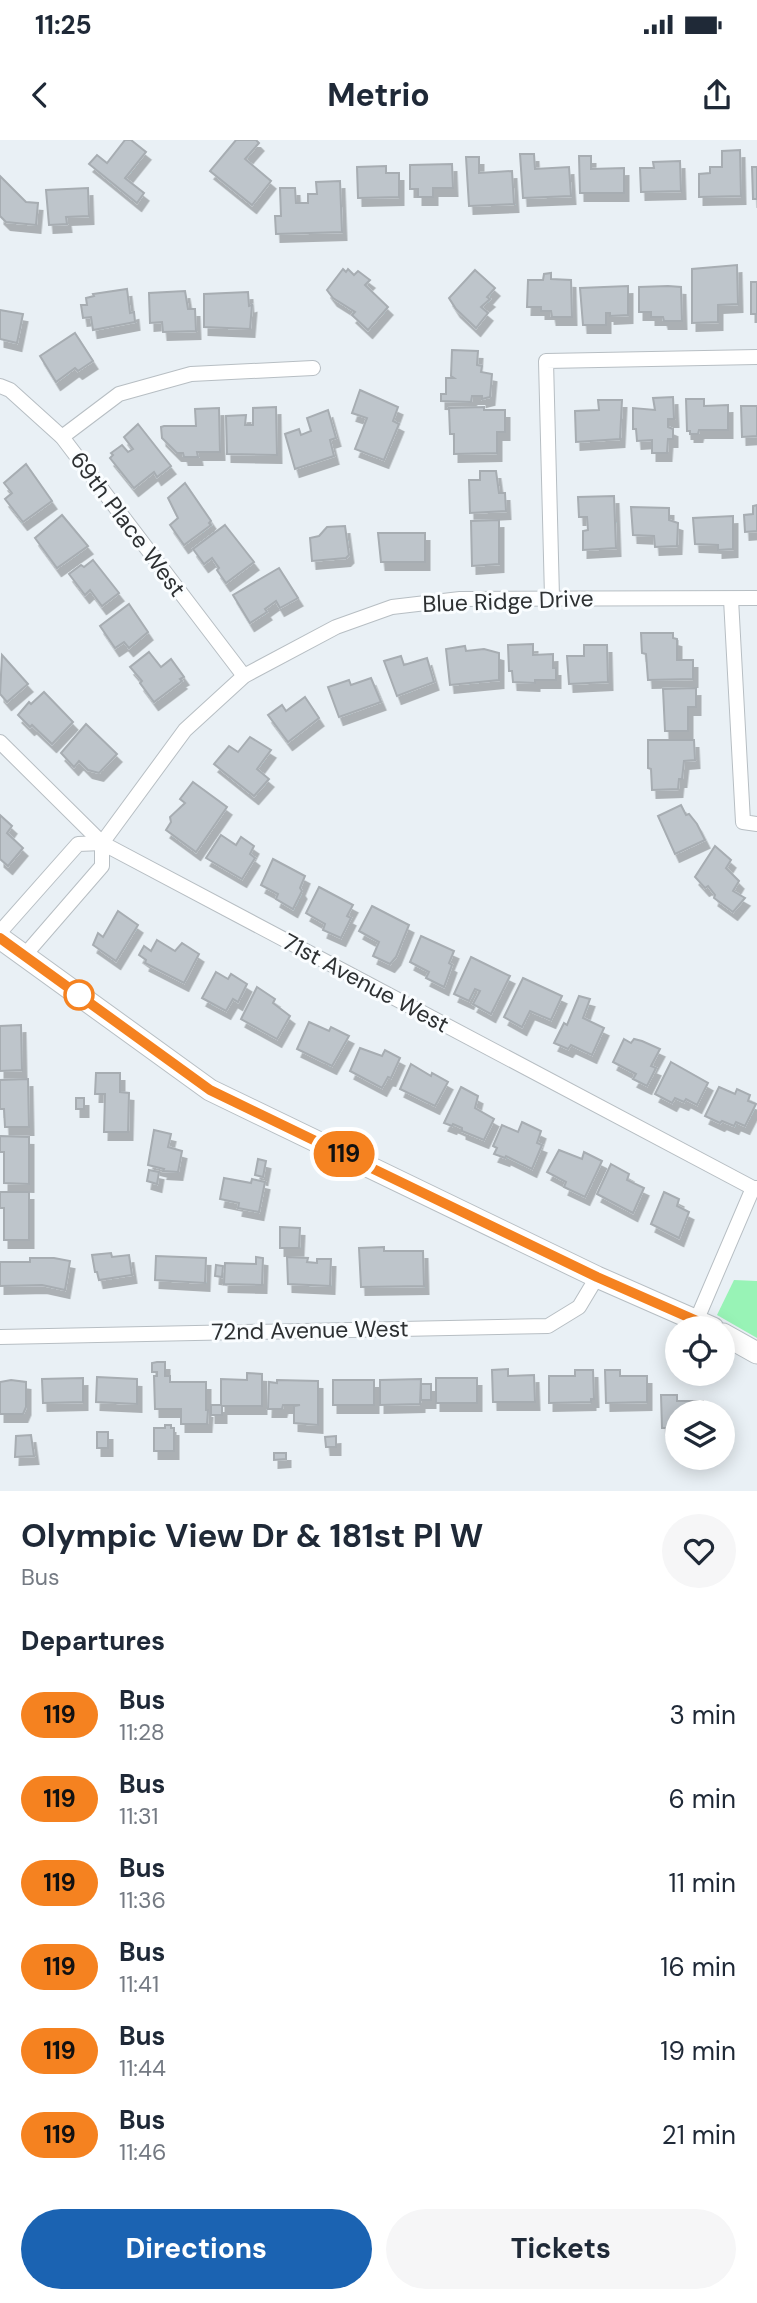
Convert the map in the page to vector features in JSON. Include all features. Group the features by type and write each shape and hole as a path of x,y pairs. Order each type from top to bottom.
{"main road":[{"path":"0,938 210,1090 597,1277 687,1316"},
{"path":"735,1341 757,1353"}],"street":[{"path":"552,597 546,361 757,357"},
{"path":"62,437 119,394 179,377 191,374 313,368"},
{"name":"69th Place West","path":"0,386 10,390 62,437 244,676"},
{"name":"Blue Ridge Drive","path":"24,956 102,866 102,843 185,730 244,676 336,627 392,607 460,599 757,598"},
{"path":"731,599 750,823"},
{"name":"71st Avenue West","path":"0,742 102,843 755,1188"},
{"path":"0,932 78,844 102,843"},
{"path":"708,1316 755,1188"},
{"name":"72nd Avenue West","path":"0,1337 548,1326 579,1307 597,1277"}],"green space":[{"path":"734,1280 757,1281 757,1338 735,1325 735,1316 717,1315"}],"building":[{"path":"125,140 131,140 146,152 125,178 144,193 137,203 89,164 97,155 107,163"},
{"path":"236,140 256,140 259,143 245,159 271,181 252,205 210,171"},
{"path":"740,150 741,196 699,197 699,174 710,173 710,167 722,167 722,151"},
{"path":"520,154 534,154 535,169 569,167 571,196 523,198"},
{"path":"579,156 591,156 591,169 624,168 624,193 580,193"},
{"path":"466,157 479,157 479,173 512,171 514,204 469,206"},
{"path":"680,161 681,191 641,192 640,168 654,168 653,162"},
{"path":"452,164 453,188 433,188 433,197 418,197 418,189 410,189 410,165"},
{"path":"386,166 386,173 399,173 399,197 358,198 357,167"},
{"path":"752,167 757,167 757,199 753,199"},
{"path":"0,176 26,202 38,203 36,225 6,222 0,216"},
{"path":"340,181 342,232 276,234 275,216 281,216 280,188 295,188 296,203 308,203 308,194 317,194 316,182"},
{"path":"88,188 89,216 66,217 67,224 49,225 46,190"},
{"path":"737,265 738,304 718,305 718,322 692,323 692,269"},
{"path":"343,269 346,272 348,269 354,275 358,271 370,280 365,285 388,307 368,330 352,315 355,312 333,298 327,290"},
{"path":"475,270 495,288 487,297 490,299 481,307 488,313 476,328 456,309 449,298"},
{"path":"551,273 551,279 571,280 572,317 552,317 551,311 541,311 541,307 527,307 528,280 543,280 544,274"},
{"path":"751,282 757,282 757,314 751,314"},
{"path":"628,286 628,315 610,316 610,313 606,313 606,325 583,325 580,288"},
{"path":"639,287 681,287 682,321 664,321 663,317 651,317 651,312 639,312"},
{"path":"127,289 130,313 134,312 135,322 93,330 91,317 83,318 81,305 87,305 86,298 94,296 93,294"},
{"path":"185,291 188,309 195,309 196,331 163,332 162,322 150,323 149,293"},
{"path":"248,292 249,306 252,305 250,329 204,327 204,294"},
{"path":"0,310 23,314 17,343 0,339"},
{"path":"75,333 93,361 78,371 75,368 56,382 40,356"},
{"path":"452,350 478,351 477,365 482,366 481,372 492,374 490,397 482,399 482,396 472,396 471,402 441,401 441,394 446,394 446,378 454,378 451,376"},
{"path":"360,390 398,407 393,421 399,424 384,460 355,449 367,418 352,413"},
{"path":"673,397 674,419 668,419 668,427 673,429 673,439 668,439 667,453 652,453 652,440 637,441 636,429 633,429 633,408 655,410 653,398"},
{"path":"686,399 704,399 704,406 728,405 728,430 699,430 698,434 690,434 690,431 687,431"},
{"path":"598,400 622,400 620,439 576,442 575,411 599,410"},
{"path":"741,406 757,406 757,436 742,437"},
{"path":"276,407 277,455 227,454 226,416 246,415 245,425 253,425 253,408"},
{"path":"484,407 484,410 505,410 505,432 497,432 497,453 454,454 454,434 450,434 449,408"},
{"path":"219,408 220,452 197,452 198,457 184,457 183,453 177,453 162,438 161,427 196,426 195,409"},
{"path":"328,410 336,438 330,440 334,456 295,469 285,434 299,429 301,435 311,431 307,418"},
{"path":"138,424 171,466 157,477 154,472 134,488 110,458 113,455 111,453 122,445 128,452 133,449 124,437"},
{"path":"26,464 52,501 23,522 5,499 12,493 4,483"},
{"path":"480,471 496,471 499,493 505,493 506,511 470,513 469,480 480,480"},
{"path":"185,483 211,521 211,525 184,545 170,525 178,518 168,498"},
{"path":"614,496 616,548 583,550 583,531 588,530 587,517 579,517 578,497"},
{"path":"757,505 757,531 745,532 744,515 753,514 753,506"},
{"path":"631,507 669,508 669,520 678,523 677,546 655,547 654,536 633,535"},
{"path":"62,515 88,546 57,568 35,538"},
{"path":"733,516 733,549 718,550 718,545 695,544 693,518"},
{"path":"499,520 499,564 472,566 471,521"},
{"path":"225,525 254,562 226,583 212,558 204,564 193,549"},
{"path":"345,526 349,555 346,558 312,561 310,538 319,536 327,527"},
{"path":"378,533 425,533 425,562 381,562"},
{"path":"93,560 119,593 102,606 90,590 85,595 69,574"},
{"path":"279,568 298,598 280,608 276,601 265,609 267,612 250,623 233,595"},
{"path":"129,604 148,632 129,648 124,642 115,648 100,626"},
{"path":"641,633 673,633 673,638 677,639 677,660 693,660 693,679 648,680"},
{"path":"533,644 533,655 553,654 556,680 513,682 512,671 509,671 508,645"},
{"path":"584,645 607,645 608,682 569,684 567,656 584,656"},
{"path":"465,646 466,651 484,649 499,653 499,680 450,685 446,649"},
{"path":"149,652 161,667 171,659 184,677 154,702 130,667"},
{"path":"2,655 28,684 7,702 0,694"},
{"path":"401,656 404,665 427,658 434,682 397,696 384,661"},
{"path":"371,678 381,702 339,717 328,687 349,680 351,685"},
{"path":"696,688 696,707 688,707 688,731 665,731 663,689"},
{"path":"44,692 73,722 52,744 18,715 29,702 31,704"},
{"path":"305,697 319,718 288,742 268,715 282,705 286,711"},
{"path":"86,724 117,754 99,773 88,770 79,761 74,767 61,753"},
{"path":"250,737 271,750 257,769 269,779 254,796 214,764 229,746 238,752"},
{"path":"648,740 694,740 695,760 684,761 678,789 652,790 651,769 648,768"},
{"path":"193,782 227,807 196,852 166,830 171,822 170,817 185,803 180,799"},
{"path":"681,805 686,815 689,814 697,824 705,840 675,854 658,816"},
{"path":"0,815 12,826 7,833 23,848 8,866 0,859"},
{"path":"221,835 236,845 241,837 254,846 250,854 255,858 242,879 206,858"},
{"path":"715,846 731,860 726,868 739,881 733,891 745,898 733,912 714,898 715,895 708,886 705,888 695,877"},
{"path":"273,859 305,876 300,888 302,891 293,909 276,899 278,894 261,885"},
{"path":"319,887 353,905 347,916 351,918 341,938 323,930 325,924 306,913"},
{"path":"372,906 409,925 396,957 390,964 373,956 379,942 359,931"},
{"path":"118,911 138,925 116,961 93,945 98,933 103,937"},
{"path":"421,936 454,951 444,987 426,978 429,972 410,962"},
{"path":"157,940 175,951 182,943 199,954 184,983 145,963 146,960 139,955 144,946 151,951"},
{"path":"471,957 510,976 491,1014 473,1004 480,991 475,989 469,1001 454,994"},
{"path":"216,972 228,979 231,974 247,984 238,1002 233,999 226,1011 202,998"},
{"path":"523,978 562,996 551,1020 530,1011 522,1027 504,1017"},
{"path":"257,987 275,999 273,1003 290,1016 277,1039 241,1019"},
{"path":"579,996 590,999 583,1018 604,1028 592,1055 571,1045 568,1049 554,1043 564,1023 567,1025"},
{"path":"309,1022 329,1031 331,1027 349,1036 332,1066 297,1049"},
{"path":"21,1025 22,1070 0,1071 0,1026"},
{"path":"624,1039 631,1043 634,1039 642,1041 660,1049 651,1066 656,1068 647,1086 633,1079 636,1074 613,1062"},
{"path":"360,1048 382,1056 385,1050 400,1058 391,1078 388,1077 382,1088 350,1071"},
{"path":"671,1062 708,1083 697,1105 686,1099 684,1102 675,1098 672,1103 655,1094"},
{"path":"411,1064 448,1082 435,1106 400,1089"},
{"path":"96,1073 120,1073 120,1092 129,1093 128,1132 104,1132 105,1094 95,1094"},
{"path":"28,1079 29,1127 5,1127 4,1109 0,1109 0,1080"},
{"path":"461,1087 478,1096 475,1108 494,1119 484,1140 453,1124 444,1123"},
{"path":"719,1087 735,1094 737,1089 750,1095 748,1101 756,1104 745,1126 736,1122 734,1126 722,1121 720,1123 705,1116"},
{"path":"76,1098 84,1098 84,1109 76,1109"},
{"path":"522,1122 541,1131 537,1143 542,1145 532,1169 506,1156 505,1158 494,1154 497,1148 493,1146 502,1125 518,1132"},
{"path":"154,1130 171,1134 168,1147 182,1151 178,1172 163,1171 164,1169 148,1165"},
{"path":"0,1136 29,1137 29,1184 4,1183 4,1152 0,1152"},
{"path":"559,1150 582,1159 584,1152 602,1161 585,1197 564,1187 566,1182 547,1172"},
{"path":"258,1159 266,1161 263,1177 255,1175"},
{"path":"611,1164 629,1174 627,1180 644,1188 633,1213 597,1194"},
{"path":"149,1170 159,1172 157,1184 147,1181"},
{"path":"224,1178 251,1183 252,1179 265,1182 259,1212 238,1208 239,1203 220,1199"},
{"path":"0,1192 29,1192 29,1240 4,1240 4,1208 0,1208"},
{"path":"664,1192 679,1199 677,1206 689,1212 679,1238 651,1224"},
{"path":"280,1227 300,1228 299,1248 280,1248"},
{"path":"384,1247 384,1251 423,1251 424,1286 361,1287 359,1248"},
{"path":"111,1253 112,1257 129,1255 132,1275 99,1280 92,1255"},
{"path":"156,1256 206,1258 205,1283 155,1280"},
{"path":"256,1257 263,1258 262,1285 224,1284 225,1263 256,1264"},
{"path":"287,1257 308,1258 307,1262 317,1263 317,1259 331,1259 330,1286 288,1284"},
{"path":"30,1258 70,1261 65,1290 42,1285 0,1286 0,1262 30,1262"},
{"path":"216,1265 223,1266 222,1277 215,1276"},
{"path":"165,1362 165,1376 170,1376 170,1382 206,1382 207,1424 181,1424 181,1409 155,1409 154,1376 157,1376 157,1372 152,1372 152,1363"},
{"path":"508,1369 508,1376 534,1375 535,1402 493,1402 492,1370"},
{"path":"575,1370 593,1370 594,1399 591,1399 591,1402 549,1403 549,1376 575,1376"},
{"path":"605,1370 620,1370 620,1376 647,1376 647,1402 606,1403"},
{"path":"247,1373 262,1374 262,1406 222,1406 222,1415 211,1415 211,1405 221,1405 221,1379 247,1380"},
{"path":"97,1377 137,1379 137,1404 96,1402"},
{"path":"83,1378 83,1402 43,1403 42,1379"},
{"path":"436,1378 477,1378 477,1403 436,1403"},
{"path":"421,1379 420,1404 380,1405 380,1380"},
{"path":"277,1380 318,1381 318,1425 294,1423 294,1406 300,1405 283,1405 282,1409 268,1409 269,1382 277,1383"},
{"path":"333,1380 374,1380 374,1405 333,1405"},
{"path":"0,1382 26,1382 26,1407 23,1414 0,1414"},
{"path":"421,1384 431,1384 431,1400 421,1400"},
{"path":"661,1395 677,1395 677,1400 665,1400 665,1428 662,1428"},
{"path":"165,1425 174,1428 174,1451 154,1451 154,1428 165,1428"},
{"path":"97,1432 108,1432 108,1448 97,1448"},
{"path":"31,1435 34,1456 15,1457 16,1436"},
{"path":"336,1436 336,1447 326,1447 325,1437"},
{"path":"274,1453 286,1453 286,1459 274,1460"}],"bus line":[{"name":"119","path":"0,938 210,1090 597,1277 689,1316"}]}
